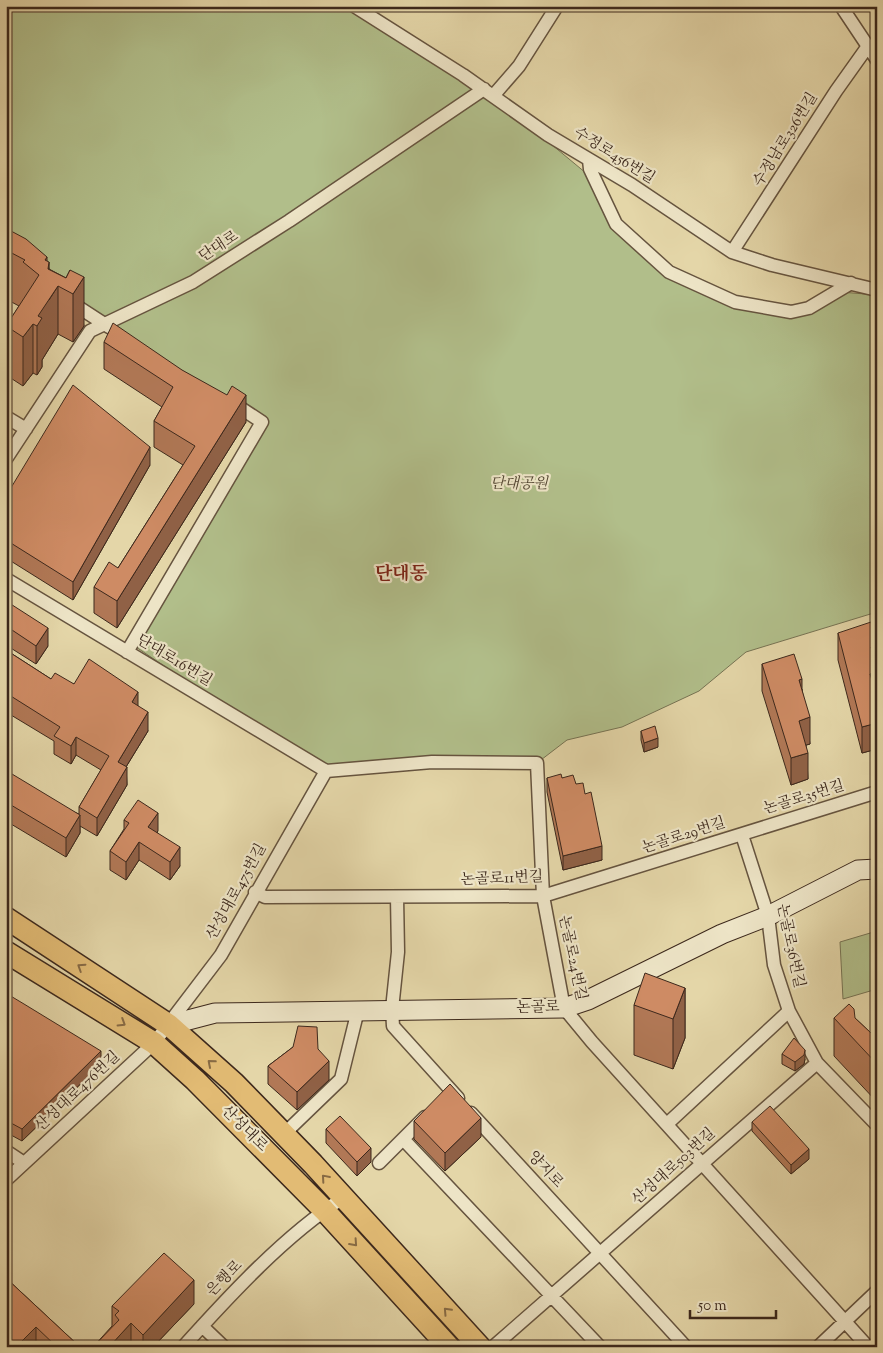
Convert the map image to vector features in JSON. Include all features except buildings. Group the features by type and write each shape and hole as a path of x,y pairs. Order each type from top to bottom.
{"main road":[{"name":"산성대로","path":"6,918 169,1025 234,1083 284,1134 480,1347"},
{"name":"산성대로","path":"6,952 154,1043 195,1080 324,1210 449,1347"}],"street":[{"name":"수정로456번길","path":"354,6 489,93 548,135 732,252 772,266 877,290"},
{"name":"단대로","path":"6,460 90,331 193,282 489,93 519,66 557,6"},
{"path":"841,6 877,60"},
{"name":"수정남로326번길","path":"732,252 836,91 868,46"},
{"path":"589,160 590,169 616,224 669,272 735,302 791,312 809,308 851,283"},
{"path":"55,292 118,333"},
{"path":"127,652 262,422 222,397"},
{"path":"6,418 26,429"},
{"name":"단대로16번길","path":"6,579 326,770"},
{"name":"논골로24번길","path":"326,770 432,762 537,763 543,896 564,1008 592,1042 868,1347"},
{"name":"산성대로475번길","path":"169,1025 221,955 255,892 326,770"},
{"name":"논골로35번길","path":"742,835 877,792"},
{"name":"논골로29번길","path":"636,869 742,835"},
{"name":"논골로36번길","path":"742,835 768,916 774,965 788,1011 817,1063 877,1125"},
{"name":"논골로11번길","path":"255,892 265,897 543,896 636,869"},
{"name":"논골로","path":"169,1025 215,1013 564,1008 588,1000 722,934 768,916 858,870 877,869"},
{"path":"392,1009 398,952 397,897"},
{"name":"양지로","path":"392,1009 394,1026 444,1097 601,1254 686,1347"},
{"name":"산성대로","path":"284,1134 341,1079 358,1010"},
{"path":"667,1124 788,1011"},
{"name":"산성대로476번길","path":"6,1180 154,1043 169,1025"},
{"name":"산성대로503번길","path":"493,1347 817,1063"},
{"path":"379,1163 444,1097"},
{"path":"402,1139 478,1216 600,1347"},
{"path":"6,1151 24,1163"},
{"name":"은행로","path":"183,1347 202,1326 293,1238 324,1210 343,1198"},
{"path":"818,1347 877,1291"},
{"path":"202,1326 224,1347"}],"green space":[{"name":"단대공원","path":"6,6 356,6 493,96 598,183 597,200 616,224 669,272 735,302 791,312 841,292 877,295 877,612 746,652 699,691 622,727 567,740 537,763 326,771 269,737 136,647 268,421 132,341 6,254"},
{"path":"877,931 877,989 843,999 840,942"}],"district":[{"name":"단대동","path":"401,575"}]}
